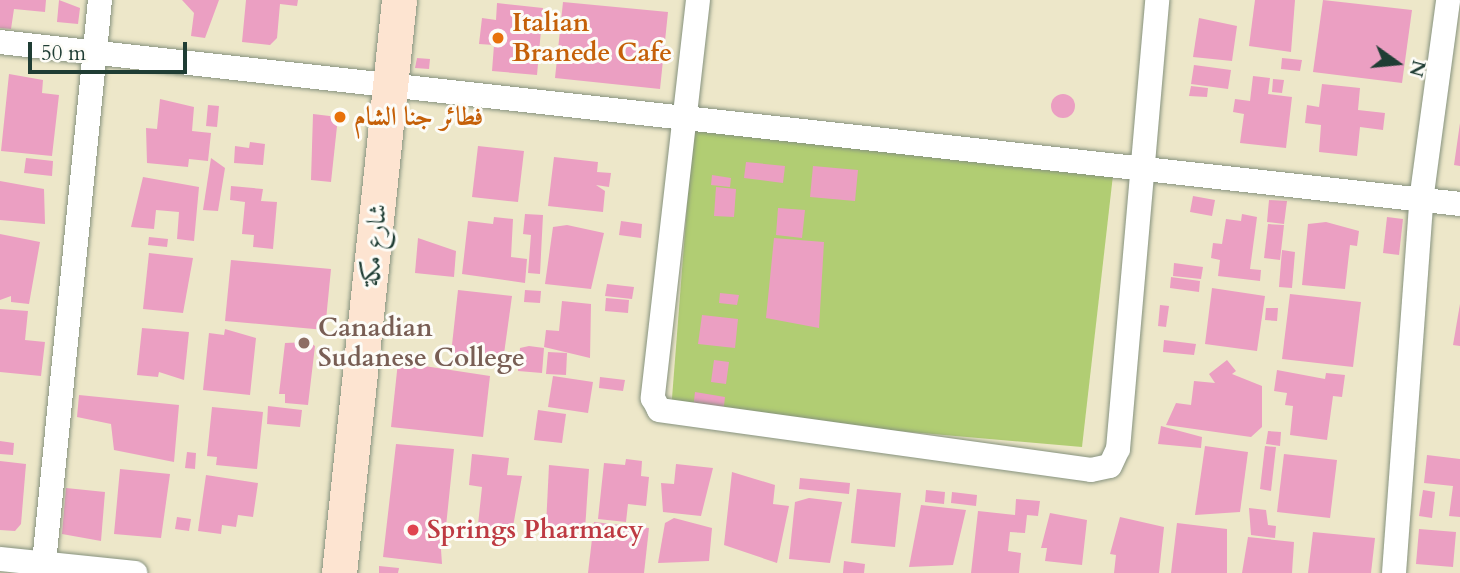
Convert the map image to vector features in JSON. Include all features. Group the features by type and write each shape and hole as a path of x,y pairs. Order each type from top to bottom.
{"street":[{"path":"43,568 100,0"},
{"name":"شارع مكة","path":"339,573 399,0"},
{"path":"698,0 689,117 653,398 659,410 1091,470 1110,466 1118,449 1157,0"},
{"path":"1394,573 1420,201 1448,0"},
{"path":"0,42 1142,166 1460,204"},
{"path":"0,559 43,568 135,573"}],"green space":[{"path":"693,129 1113,175 1082,447 671,411"}],"building":[{"path":"0,0 46,0 45,12 14,9 11,29 0,28"},
{"path":"59,0 80,8 78,24 57,22"},
{"path":"182,0 219,0 205,38 191,36 194,13"},
{"path":"246,0 298,0 297,6 280,4 277,38 270,45 242,42"},
{"path":"1255,0 1295,0 1291,52 1249,46"},
{"path":"1323,0 1412,10 1402,83 1313,72"},
{"path":"563,2 668,12 660,89 555,78"},
{"path":"497,3 543,8 537,75 492,71 494,45 479,44 482,18 496,20"},
{"path":"1199,18 1237,26 1232,61 1193,57"},
{"path":"417,58 430,59 429,69 415,68"},
{"path":"1282,58 1302,60 1300,71 1281,69"},
{"path":"1194,65 1231,70 1228,89 1191,84"},
{"path":"9,74 43,80 42,93 59,95 52,156 1,151"},
{"path":"1253,76 1270,78 1268,94 1292,97 1286,148 1240,143 1244,114 1233,112 1235,99 1250,101"},
{"path":"1273,79 1284,80 1282,93 1272,92"},
{"path":"1322,84 1360,88 1358,110 1385,113 1383,130 1360,127 1357,156 1319,152 1321,125 1305,123 1307,105 1319,107"},
{"path":"1191,86 1208,88 1207,97 1189,96"},
{"path":"1063,94 1074,101 1075,106 1068,117 1063,118 1052,111 1051,106 1058,95"},
{"path":"160,99 194,107 192,131 211,133 208,161 189,159 188,167 147,163 146,128 157,129"},
{"path":"208,105 219,106 217,127 206,126"},
{"path":"313,114 338,117 331,182 311,180"},
{"path":"1460,123 1460,166 1454,165"},
{"path":"250,142 265,144 263,165 234,163 235,146 249,148"},
{"path":"478,146 524,151 518,202 472,197"},
{"path":"554,157 598,162 597,172 611,173 609,187 596,185 605,191 603,212 548,206"},
{"path":"26,158 53,161 52,176 24,173"},
{"path":"211,158 225,168 218,211 203,210"},
{"path":"746,162 785,166 783,183 744,178"},
{"path":"813,166 858,170 855,201 810,197"},
{"path":"712,175 731,178 730,187 711,185"},
{"path":"143,177 199,187 194,241 177,239 179,212 156,210 154,229 131,227"},
{"path":"0,181 44,189 45,224 0,220"},
{"path":"231,186 263,189 261,201 277,202 273,249 253,247 254,235 242,234 245,202 230,200"},
{"path":"716,187 736,189 734,217 714,216"},
{"path":"1193,196 1215,200 1212,216 1190,212"},
{"path":"1269,200 1287,201 1284,224 1267,222"},
{"path":"778,208 805,210 802,238 776,235"},
{"path":"525,214 543,215 540,274 528,273 531,235 523,234"},
{"path":"1242,214 1257,217 1250,269 1261,270 1260,281 1218,276 1220,260 1211,258 1213,243 1222,244 1226,219 1241,221"},
{"path":"494,217 513,219 511,257 527,259 525,283 462,274 468,221 493,224"},
{"path":"1387,217 1403,219 1399,255 1383,253"},
{"path":"621,221 642,224 641,238 619,235"},
{"path":"1326,222 1359,231 1357,246 1350,245 1345,289 1302,285 1308,224"},
{"path":"1268,224 1284,225 1280,260 1264,258"},
{"path":"567,225 604,233 591,289 545,284 553,227"},
{"path":"0,234 40,242 29,304 11,302 11,296 0,300"},
{"path":"149,237 168,239 167,247 148,245"},
{"path":"418,238 456,251 454,277 415,273"},
{"path":"774,238 824,242 819,328 766,318"},
{"path":"1282,250 1295,252 1292,288 1279,287"},
{"path":"149,253 193,258 183,313 143,309"},
{"path":"231,260 331,269 325,330 225,321"},
{"path":"1174,263 1203,267 1201,279 1173,276"},
{"path":"1171,277 1200,281 1199,292 1170,288"},
{"path":"607,284 634,287 632,299 605,296"},
{"path":"1212,288 1265,296 1257,351 1205,344"},
{"path":"458,290 512,296 503,361 451,354"},
{"path":"525,290 541,291 540,303 524,302"},
{"path":"720,293 739,295 737,305 719,303"},
{"path":"1290,294 1361,302 1353,367 1282,359"},
{"path":"606,298 629,300 628,313 605,311"},
{"path":"562,301 591,304 590,358 544,347 546,330 559,331"},
{"path":"1460,304 1460,346 1453,345"},
{"path":"1160,305 1169,306 1166,327 1158,326"},
{"path":"1266,308 1278,308 1277,321 1265,320"},
{"path":"0,309 28,311 25,340 45,342 41,376 0,372"},
{"path":"702,315 738,319 735,348 698,344"},
{"path":"142,328 189,332 184,380 159,372 158,377 137,375"},
{"path":"225,329 256,338 250,395 203,390 209,333 224,335"},
{"path":"1164,340 1196,344 1194,355 1163,352"},
{"path":"308,342 315,346 308,405 285,403 285,394 279,394 285,343"},
{"path":"520,348 544,348 542,373 518,371"},
{"path":"548,352 567,353 566,375 546,374"},
{"path":"714,360 729,362 726,384 711,382"},
{"path":"1227,360 1236,371 1232,374 1262,386 1262,427 1251,437 1166,425 1176,403 1191,405 1194,381 1215,383 1209,374"},
{"path":"398,362 490,376 483,437 391,427"},
{"path":"1277,370 1325,379 1326,373 1345,375 1342,397 1333,396 1327,440 1290,435 1293,406 1285,405 1287,393 1274,391"},
{"path":"553,376 593,382 588,413 548,407"},
{"path":"600,377 625,380 623,391 599,388"},
{"path":"695,392 725,397 723,414 693,409"},
{"path":"79,395 179,405 174,462 114,450 111,424 77,417"},
{"path":"268,406 302,410 300,427 267,424"},
{"path":"212,407 263,412 257,469 216,465 217,457 207,456"},
{"path":"538,410 566,414 562,443 534,440"},
{"path":"1161,426 1202,437 1201,448 1158,444"},
{"path":"1268,431 1281,432 1280,446 1266,444"},
{"path":"0,441 14,443 13,455 0,454"},
{"path":"396,444 454,449 445,536 440,535 442,564 383,557"},
{"path":"1205,446 1248,452 1240,512 1195,515"},
{"path":"1265,446 1276,447 1271,491 1260,489"},
{"path":"187,452 196,453 195,469 185,468"},
{"path":"472,454 509,458 507,475 522,476 511,538 477,534 482,487 469,485"},
{"path":"1284,454 1337,460 1330,518 1277,512"},
{"path":"1427,455 1460,459 1460,517 1449,516 1453,486 1424,483"},
{"path":"626,459 642,461 641,476 649,477 646,506 628,504 626,522 598,519 604,463 625,465"},
{"path":"0,461 26,464 21,524 15,531 0,530"},
{"path":"676,464 713,468 701,516 663,512 661,483 674,484"},
{"path":"549,465 589,469 585,530 546,526"},
{"path":"120,469 170,474 161,538 114,534"},
{"path":"732,472 775,485 773,504 789,506 777,563 724,545"},
{"path":"206,475 258,483 253,517 238,515 236,527 222,525 221,534 198,531"},
{"path":"800,478 850,483 849,494 799,489"},
{"path":"66,488 105,492 101,541 62,534"},
{"path":"857,489 901,493 895,547 851,543"},
{"path":"926,490 945,492 944,504 925,502"},
{"path":"1423,490 1435,492 1432,518 1419,516"},
{"path":"952,492 977,495 976,506 951,503"},
{"path":"809,498 842,502 830,563 789,559 795,502"},
{"path":"1016,499 1040,501 1038,516 1027,515 1025,533 1010,532 1008,551 1021,553 1019,573 971,573 978,511 1015,515"},
{"path":"921,505 966,510 953,565 909,567"},
{"path":"1249,508 1266,510 1268,525 1276,526 1275,538 1251,535"},
{"path":"1050,513 1087,520 1082,565 1045,561 1047,548 1041,548"},
{"path":"177,517 191,519 189,531 175,529"},
{"path":"1120,517 1164,527 1159,573 1114,573 1116,555 1110,554"},
{"path":"674,518 712,528 709,561 658,563 665,523"},
{"path":"594,522 649,528 644,573 588,573"},
{"path":"1177,523 1227,529 1227,573 1171,573"},
{"path":"1419,529 1456,532 1453,567 1416,564"},
{"path":"1313,532 1375,538 1371,573 1308,573"},
{"path":"1248,537 1294,542 1292,573 1242,573"},
{"path":"844,561 865,564 864,573 843,573"},
{"path":"379,566 399,568 398,573 379,573"}],"place":[{"name":"Italian Branede Cafe","path":"498,38"},
{"name":"فطائر جنا الشام","path":"340,117"},
{"name":"Canadian Sudanese College","path":"304,343"},
{"name":"Springs Pharmacy","path":"413,530"}]}
